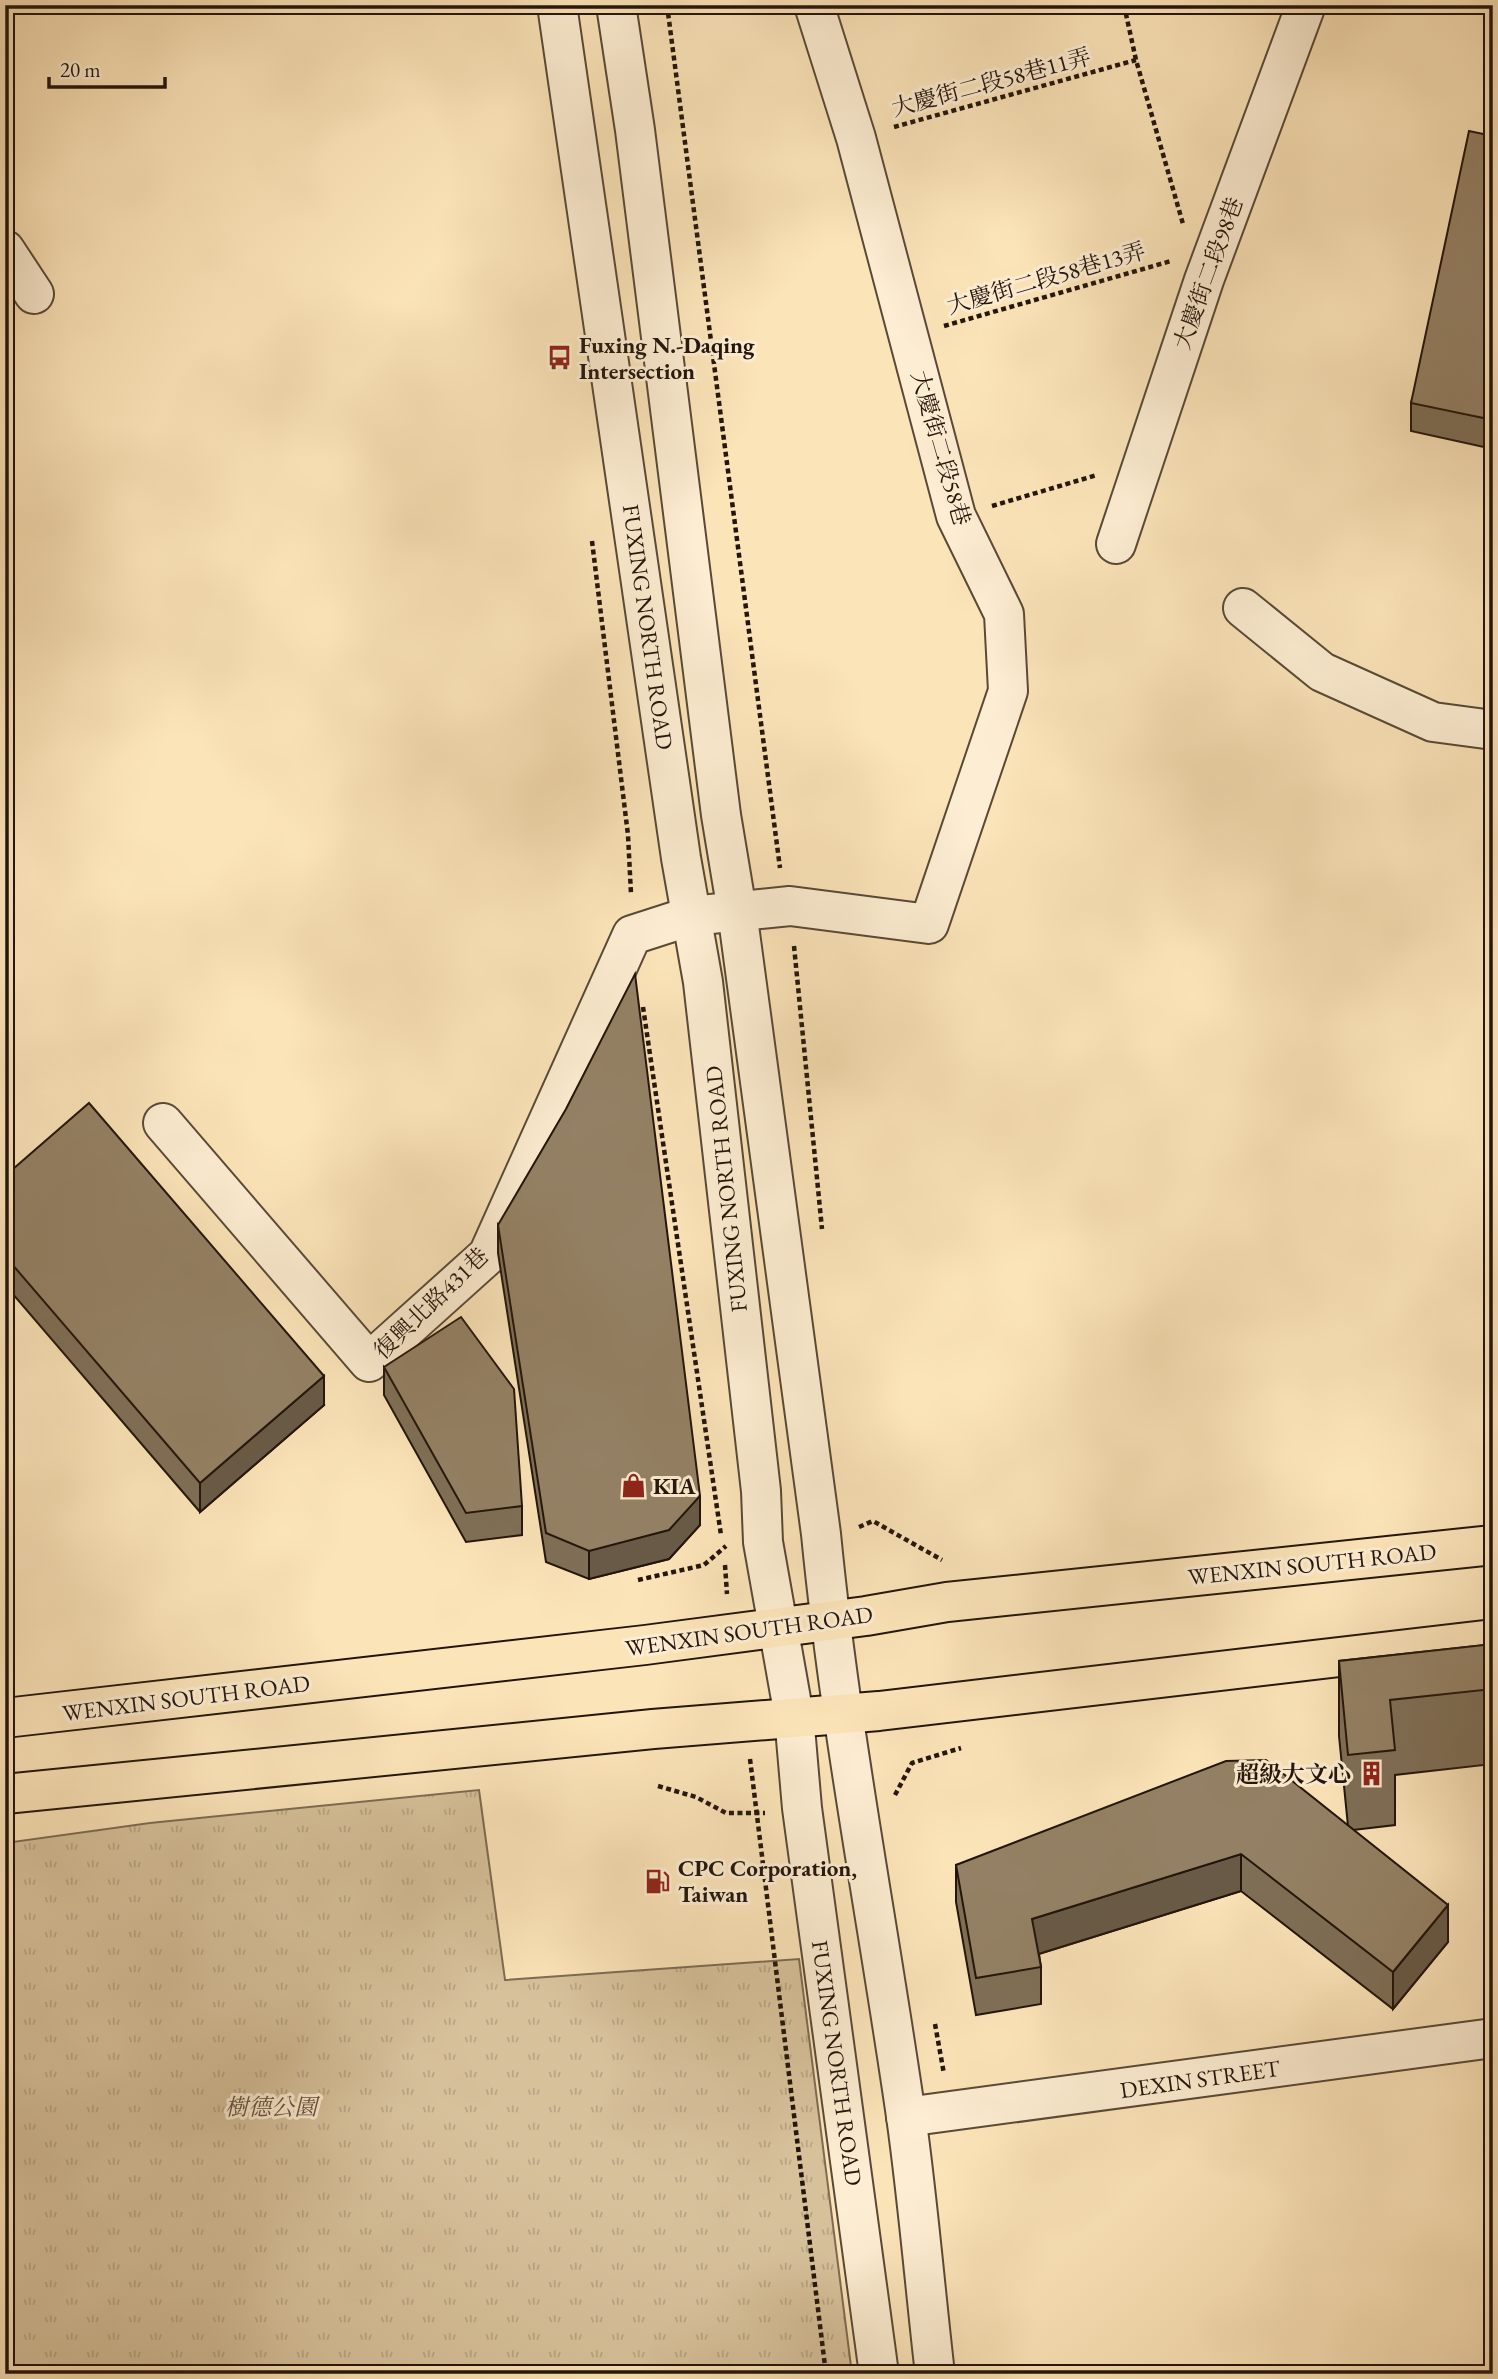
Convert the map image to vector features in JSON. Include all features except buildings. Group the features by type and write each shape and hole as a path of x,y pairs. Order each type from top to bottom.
{"main road":[{"name":"WENXIN SOUTH ROAD","path":"5,1718 645,1645 947,1602 1493,1545"},
{"path":"5,1794 794,1716 879,1711 1493,1639"}],"street":[{"name":"FUXING NORTH ROAD","path":"557,5 691,916 703,982 761,1491 763,1542 794,1716 802,1808 879,2374"},
{"name":"FUXING NORTH ROAD","path":"616,5 635,130 721,815 737,911 819,1520 829,1620 906,2117 935,2374"},
{"name":"大慶街二段58巷","path":"790,906 929,924 1008,691 1004,614 956,516 856,138 814,5"},
{"name":"大慶街二段98巷","path":"1116,544 1198,268 1306,5"},
{"path":"5,250 34,294"},
{"path":"1242,608 1322,673 1433,722 1493,730"},
{"path":"632,935 691,916 790,906"},
{"name":"復興北路431巷","path":"163,1123 369,1362 488,1255 632,935"},
{"name":"DEXIN STREET","path":"906,2117 1493,2038"}],"path":[{"path":"667,5 776,855 790,906 823,1238"},
{"path":"1124,5 1136,60 1198,268"},
{"name":"大慶街二段58巷11弄","path":"856,138 1136,60"},
{"name":"大慶街二段58巷13弄","path":"910,335 1198,268"},
{"path":"956,516 1142,462"},
{"path":"591,531 628,835 632,935"},
{"path":"638,1580 704,1565 723,1547 642,1004"},
{"path":"852,1531 873,1521 942,1560"},
{"path":"894,1796 912,1763 961,1748"},
{"path":"658,1786 696,1797 726,1812 755,1814 826,2374"}],"green space":[{"name":"樹德公園","path":"479,1790 505,1980 799,1959 852,2374 5,2374 5,1843 150,1823"}],"place":[{"name":"Fuxing N.-Daqing Intersection","path":"559,358"},
{"name":"KIA","path":"633,1486"},
{"name":"超級大文心","path":"1371,1774"},
{"name":"CPC Corporation, Taiwan","path":"658,1881"}]}
